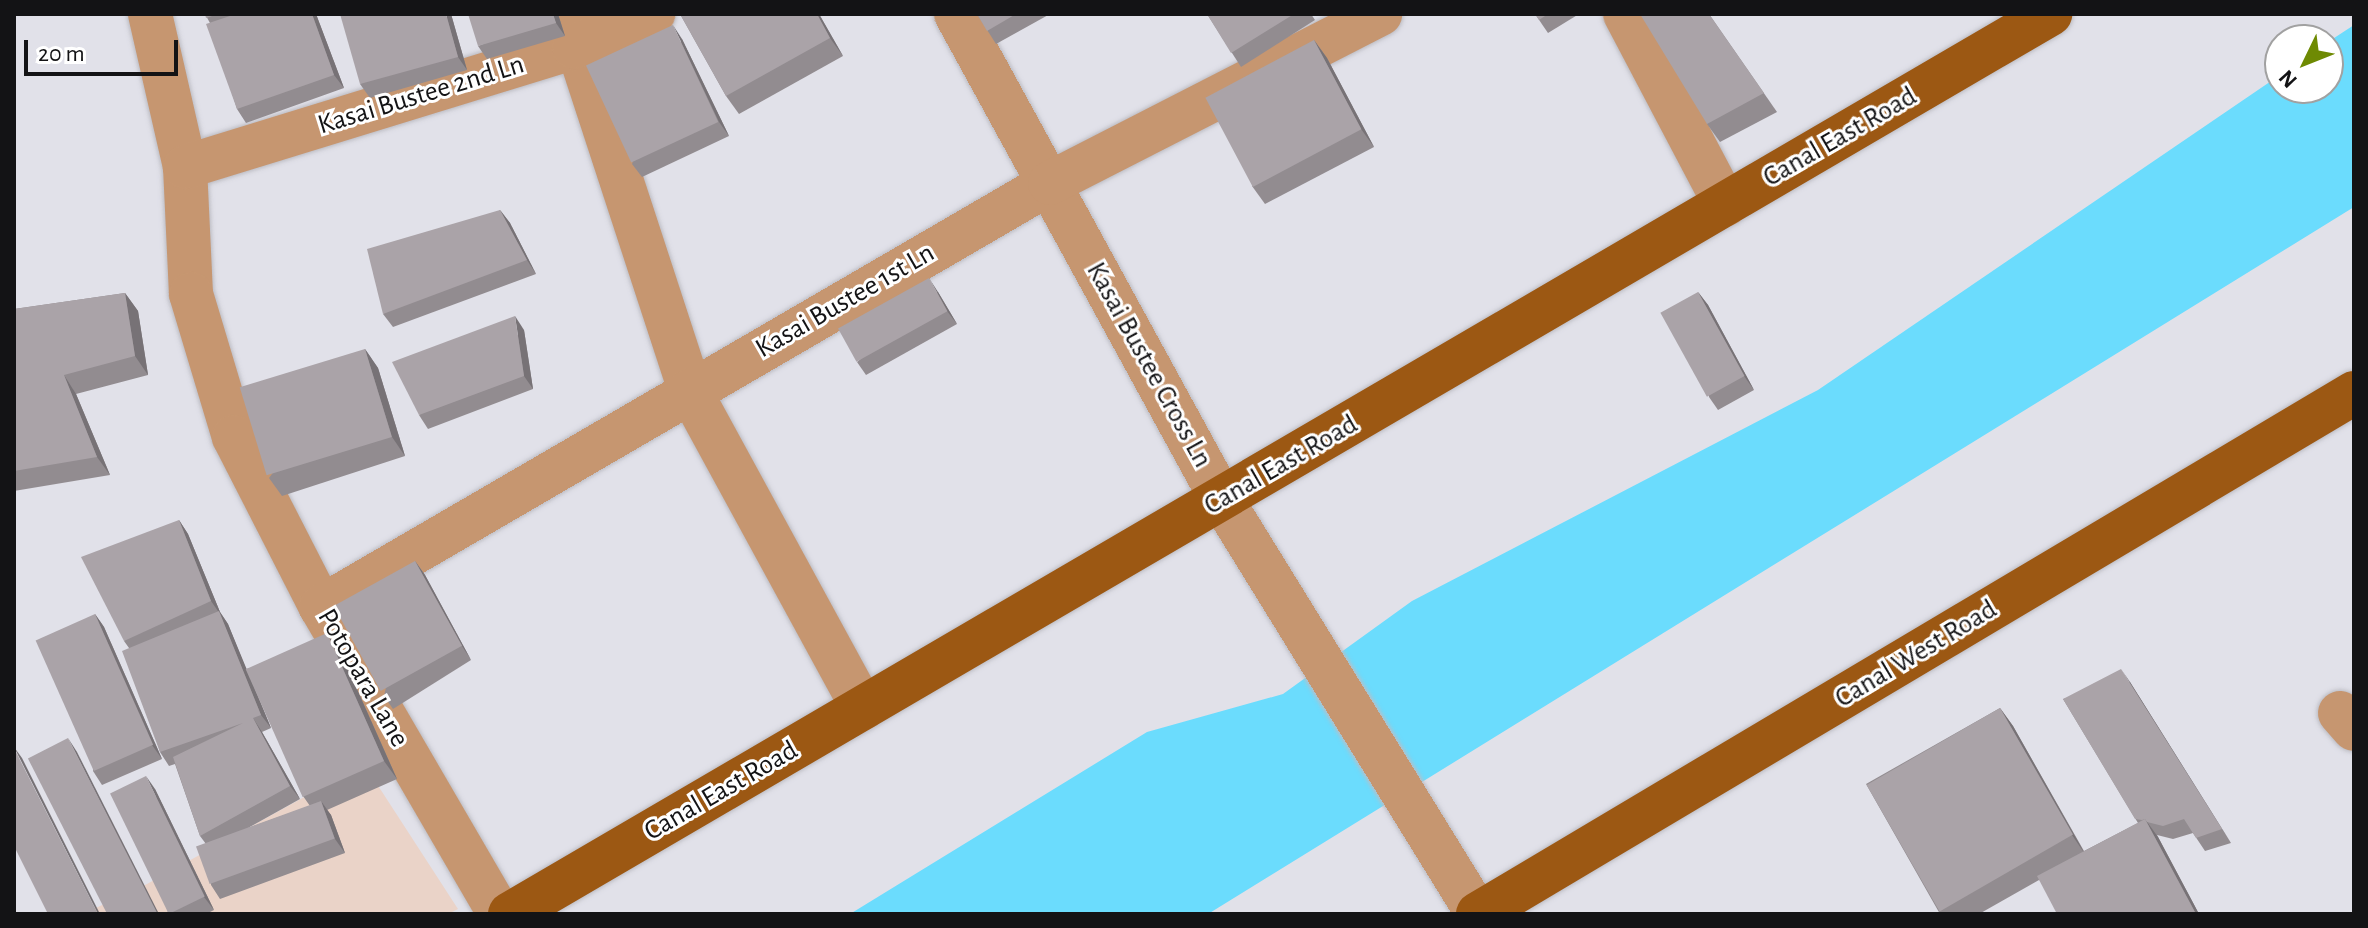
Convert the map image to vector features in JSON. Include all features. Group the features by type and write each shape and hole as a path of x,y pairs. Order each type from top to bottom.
{"main road":[{"name":"Canal East Road","path":"510,914 2050,14"},
{"name":"Canal West Road","path":"1478,914 2354,393"}],"street":[{"path":"150,14 185,167"},
{"name":"Kasai Bustee 2nd Ln","path":"185,167 570,31 653,14"},
{"name":"Kasai Bustee Cross Ln","path":"956,14 1222,500 1478,914"},
{"name":"Kasai Bustee 1st Ln","path":"321,607 1050,183 1380,14"},
{"path":"1625,14 1725,204"},
{"path":"570,31 690,391 863,708"},
{"name":"Potopara Lane","path":"185,167 191,294 234,437 321,607 500,914"}],"shaded area":[{"path":"364,764 458,909 448,914 83,914 147,884"}],"water":[{"path":"2354,25 2354,207 1208,914 850,914 1147,732 1283,694 1412,601 1818,390 2264,86 2264,104 2344,104 2344,32"}],"building":[{"path":"236,14 312,14 334,75 237,109 206,24"},
{"path":"340,14 446,14 458,57 360,84"},
{"path":"468,14 553,14 556,23 478,46"},
{"path":"680,14 817,14 830,38 726,96"},
{"path":"977,14 1016,14 987,31"},
{"path":"1207,14 1294,14 1231,53"},
{"path":"1640,14 1709,14 1764,93 1707,124"},
{"path":"673,25 718,122 631,163 586,66"},
{"path":"1314,40 1361,129 1253,187 1205,98"},
{"path":"500,210 527,260 383,314 367,249"},
{"path":"929,278 947,311 856,362 838,328"},
{"path":"1698,292 1745,376 1707,397 1660,313"},
{"path":"125,293 135,356 64,375 97,457 14,471 14,309"},
{"path":"515,316 524,376 419,415 392,362"},
{"path":"365,349 392,437 267,475 240,387"},
{"path":"179,520 211,601 124,641 81,557"},
{"path":"415,561 462,646 381,691 334,606"},
{"path":"219,611 261,715 253,718 290,786 200,836 173,757 243,723 160,752 122,651"},
{"path":"95,614 153,745 94,771 36,640"},
{"path":"327,633 384,761 303,797 246,669"},
{"path":"2121,669 2222,829 2196,838 2184,819 2163,826 2145,819 2135,819 2063,699"},
{"path":"2000,708 2073,834 1940,911 1867,785"},
{"path":"68,738 157,914 107,914 28,758"},
{"path":"14,748 98,914 48,914 14,846"},
{"path":"146,776 205,896 169,914 110,794"},
{"path":"321,801 335,839 210,884 196,846"},
{"path":"2145,819 2196,914 2057,914 2037,876"}]}
